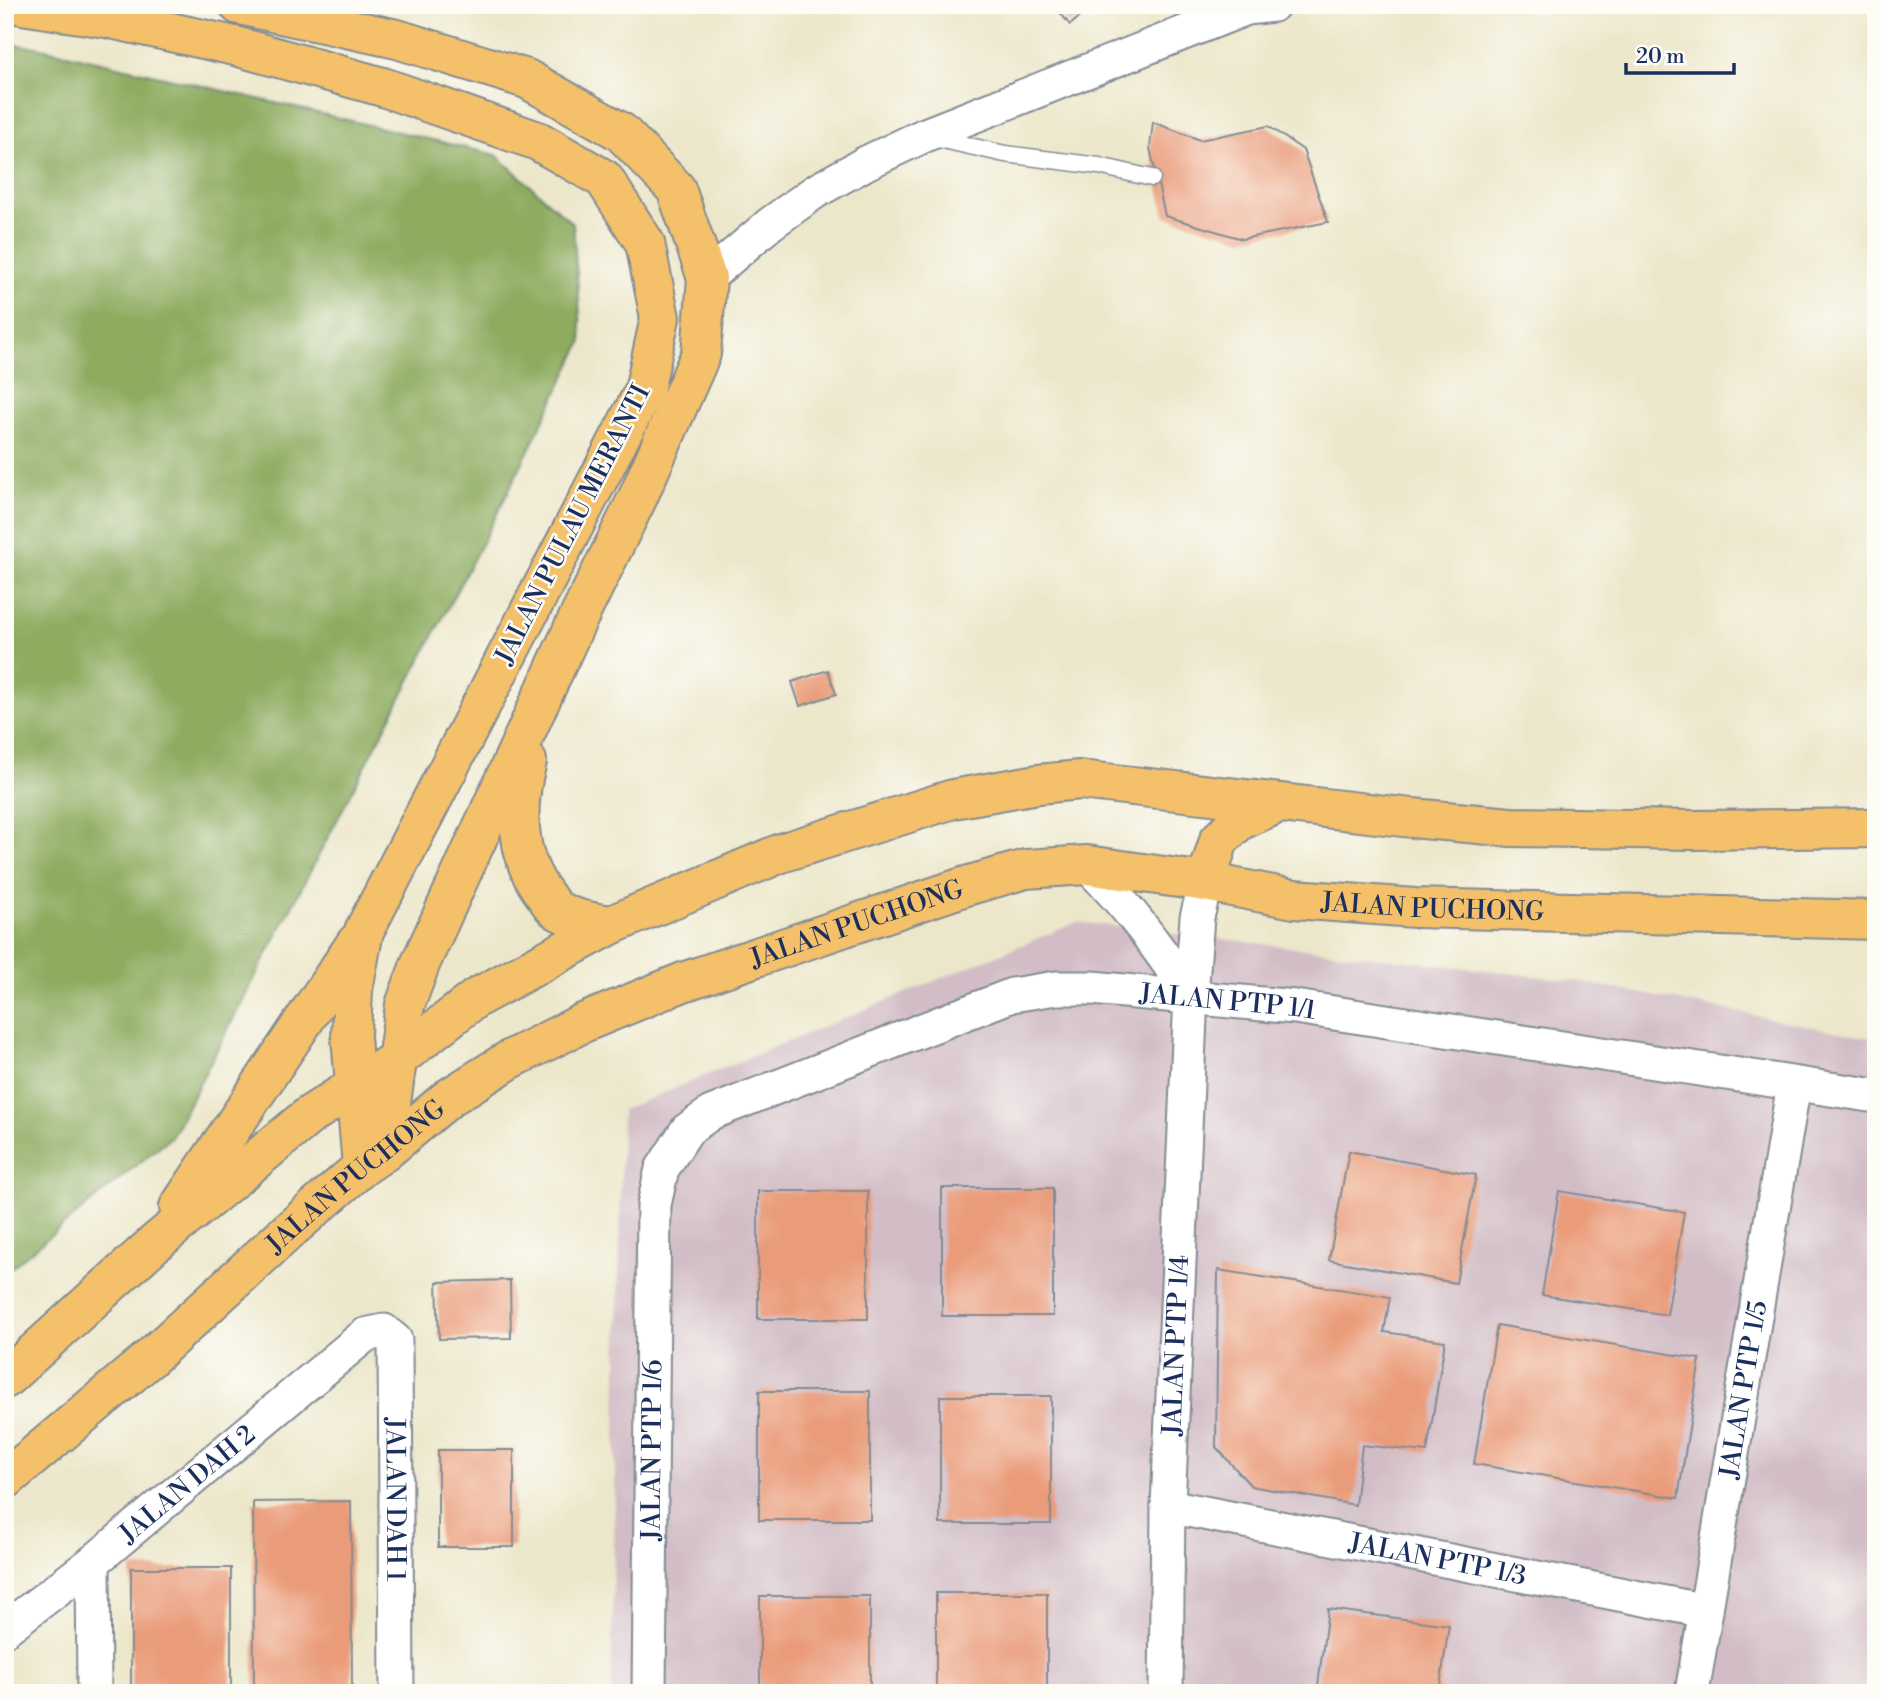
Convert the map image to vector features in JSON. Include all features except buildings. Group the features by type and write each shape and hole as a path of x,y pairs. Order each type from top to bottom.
{"main road":[{"name":"JALAN PULAU MERANTI","path":"22,5 106,18 235,46 383,87 538,141 604,179 645,243 660,318 643,391 364,931 353,989 351,1037 356,1086 373,1159"},
{"name":"JALAN PULAU MERANTI","path":"239,5 397,39 527,79 621,132 676,189 707,278 701,354 637,499 546,688 421,962 405,1004 396,1060 373,1159"},
{"path":"546,688 523,774 519,813 524,853 535,883 556,910 583,921 611,925"},
{"path":"5,1379 154,1244 310,1115 396,1060 476,998 611,925 781,853 953,799 1038,784 1080,780 1511,827 1692,830 1876,828"},
{"path":"1206,882 1219,839 1239,821 1279,803"},
{"name":"JALAN PUCHONG","path":"5,1480 149,1359 285,1234 373,1159 450,1097 509,1060 583,1023 683,982 1002,876 1027,869 1087,865 1206,882 1294,899 1415,908 1876,920"},
{"path":"154,1244 364,931"}],"street":[{"path":"707,278 770,224 816,191 866,163 925,135 1247,9 1273,5"},
{"path":"1087,865 1121,899 1146,930 1191,996"},
{"name":"JALAN PTP 1/4","path":"1167,1693 1168,1506 1191,996 1197,917 1206,882"},
{"name":"JALAN PTP 1/1","path":"654,1205 662,1169 687,1130 711,1113 1012,995 1056,988 1092,988 1295,1007 1876,1096"},
{"name":"JALAN PTP 1/5","path":"1692,1693 1794,1084"},
{"name":"JALAN PTP 1/6","path":"649,1693 654,1205"},
{"name":"JALAN DAH 1","path":"365,1335 384,1331 395,1340 397,1693"},
{"name":"JALAN DAH 2","path":"5,1629 93,1562 365,1335"},
{"name":"JALAN PTP 1/3","path":"1168,1506 1706,1611"},
{"path":"93,1562 94,1693"}],"lane":[{"path":"925,135 1005,153 1099,166 1152,178"}],"shaded area":[{"path":"1077,922 1576,981 1876,1039 1876,1693 611,1693 622,1110"}],"green space":[{"path":"5,44 37,47 496,155 573,224 582,342 501,506 172,1136 5,1273"}]}
